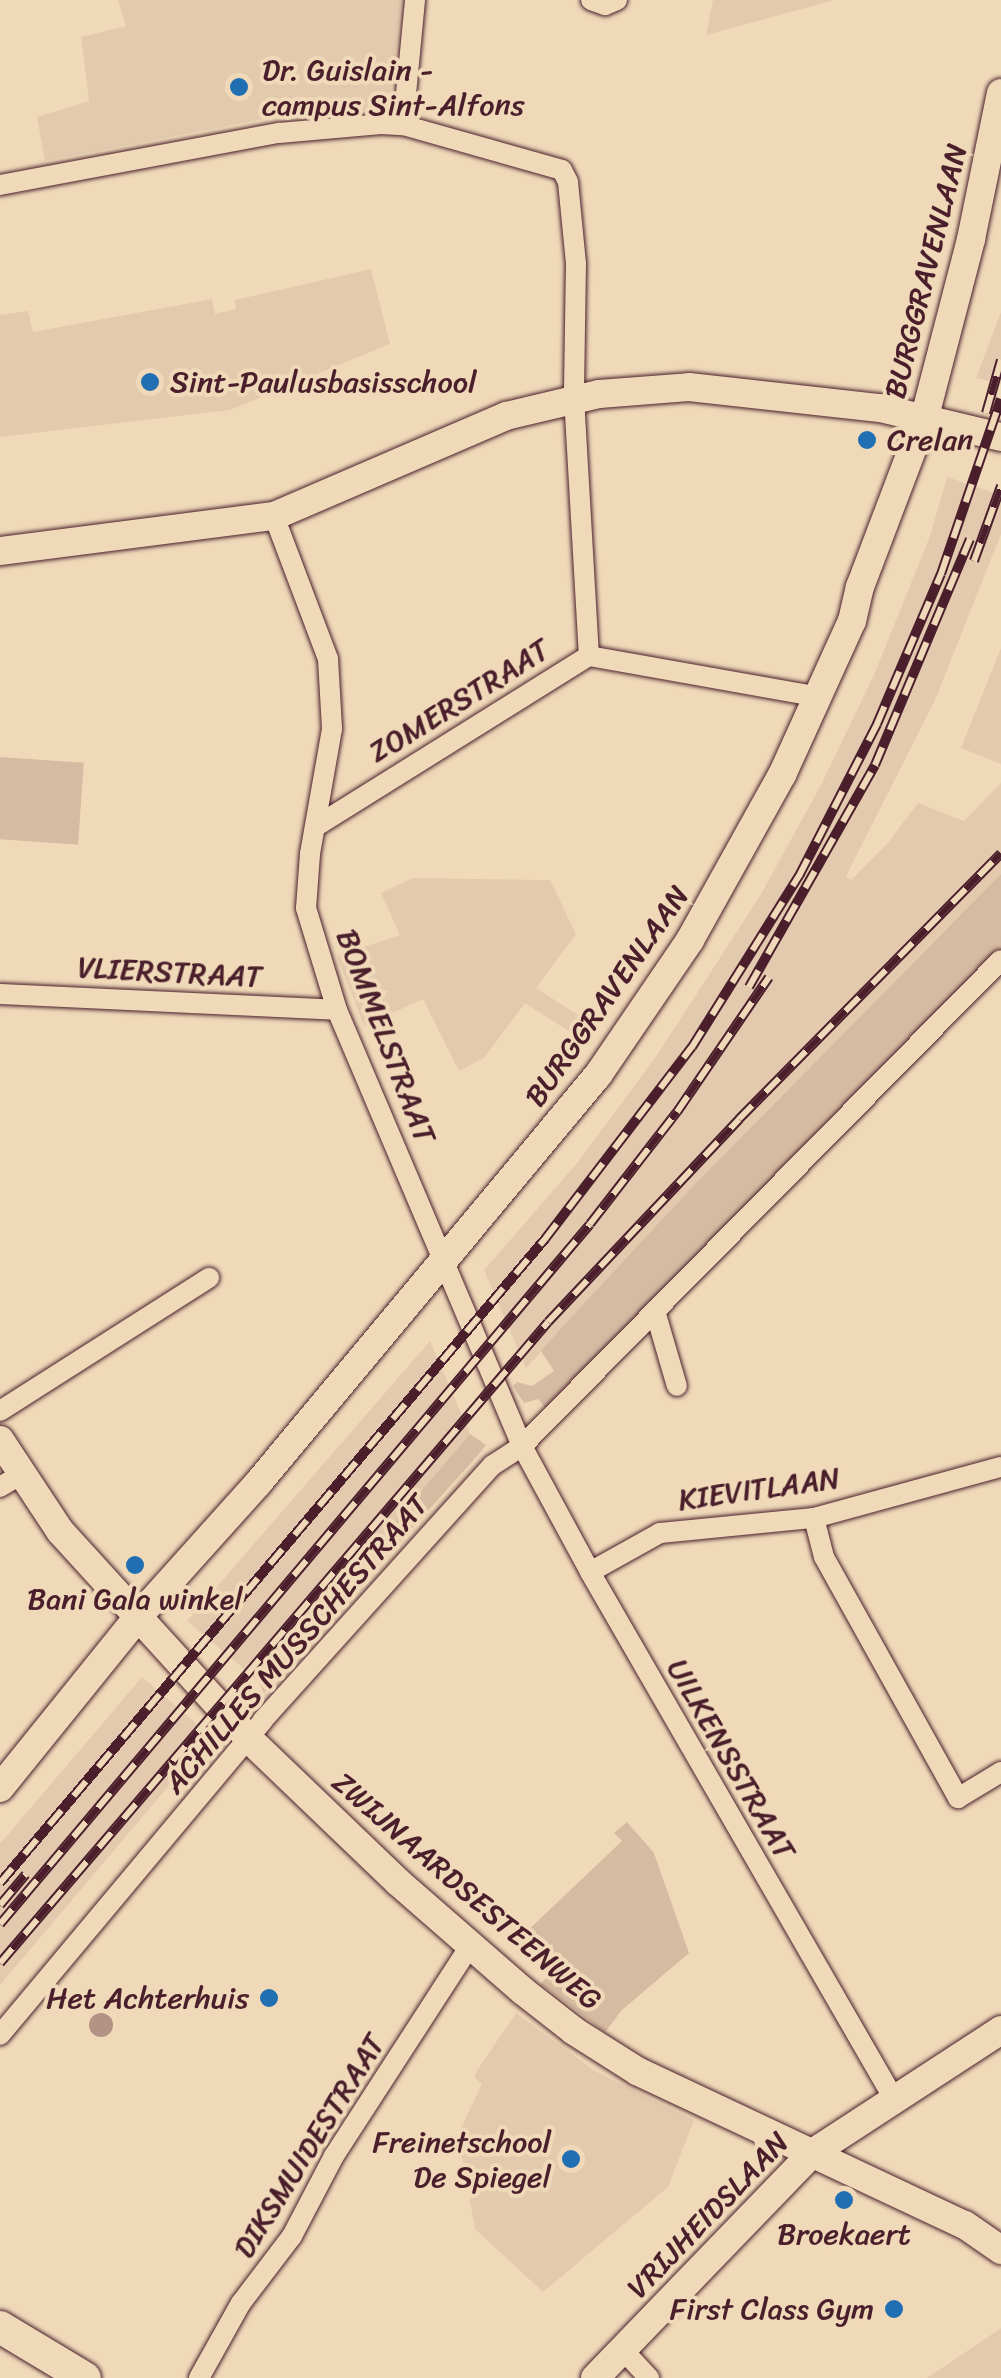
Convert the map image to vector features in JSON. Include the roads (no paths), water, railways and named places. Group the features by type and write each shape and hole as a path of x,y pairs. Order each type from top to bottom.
{"main road":[{"path":"0,2327 85,2378"}],"street":[{"path":"403,125 415,0"},
{"path":"590,0 604,5 617,0"},
{"name":"BURGGRAVENLAAN","path":"0,1788 137,1618 445,1263 598,1076 656,993 744,850 820,697 924,416 971,239 1001,92"},
{"path":"0,185 279,132 403,125 556,167 566,175 576,263 574,397 589,656"},
{"path":"0,551 274,516 506,416 574,397 689,388 924,416 1001,437"},
{"name":"BOMMELSTRAAT","path":"274,516 328,659 332,729 306,908 337,1010 522,1446"},
{"name":"ZOMERSTRAAT","path":"316,828 589,656 820,697"},
{"name":"ACHILLES MUSSCHESTRAAT","path":"0,2035 250,1740 494,1464 522,1446 1001,960"},
{"name":"VLIERSTRAAT","path":"0,994 337,1010"},
{"path":"0,1411 209,1278"},
{"path":"655,1310 677,1386"},
{"name":"ZWIJNAARDSESTEENWEG","path":"0,1440 11,1481 250,1740 470,1946 574,2031 611,2055 965,2225 1001,2250"},
{"name":"UILKENSSTRAAT","path":"522,1446 590,1572 894,2099"},
{"name":"KIEVITLAAN","path":"590,1572 660,1533 814,1518 1001,1467"},
{"path":"814,1518 824,1558 958,1798 1001,1772"},
{"name":"DIKSMUIDESTRAAT","path":"199,2378 241,2303 292,2236 334,2156 470,1946"},
{"name":"VRIJHEIDSLAAN","path":"594,2378 812,2154 1001,2030"},
{"path":"622,2349 649,2378"}],"railway":[{"path":"986,413 1001,360"},
{"path":"0,1883 545,1239 692,1047 799,876 877,724 941,574 1001,399"},
{"path":"974,561 1001,486"},
{"path":"749,987 875,765 970,539"},
{"path":"0,1963 548,1322 739,1119 1001,853"},
{"path":"0,1924 590,1224 677,1112 769,977"},
{"path":"0,1905 26,1874"}],"place":[{"name":"Dr. Guislain - campus Sint-Alfons","path":"239,87"},
{"name":"Sint-Paulusbasisschool","path":"150,382"},
{"name":"Crelan","path":"867,440"},
{"name":"Bani Gala winkel","path":"135,1565"},
{"name":"Het Achterhuis","path":"269,1998"},
{"name":"Freinetschool De Spiegel","path":"571,2159"},
{"name":"Broekaert","path":"844,2200"},
{"name":"First Class Gym","path":"894,2309"}]}
